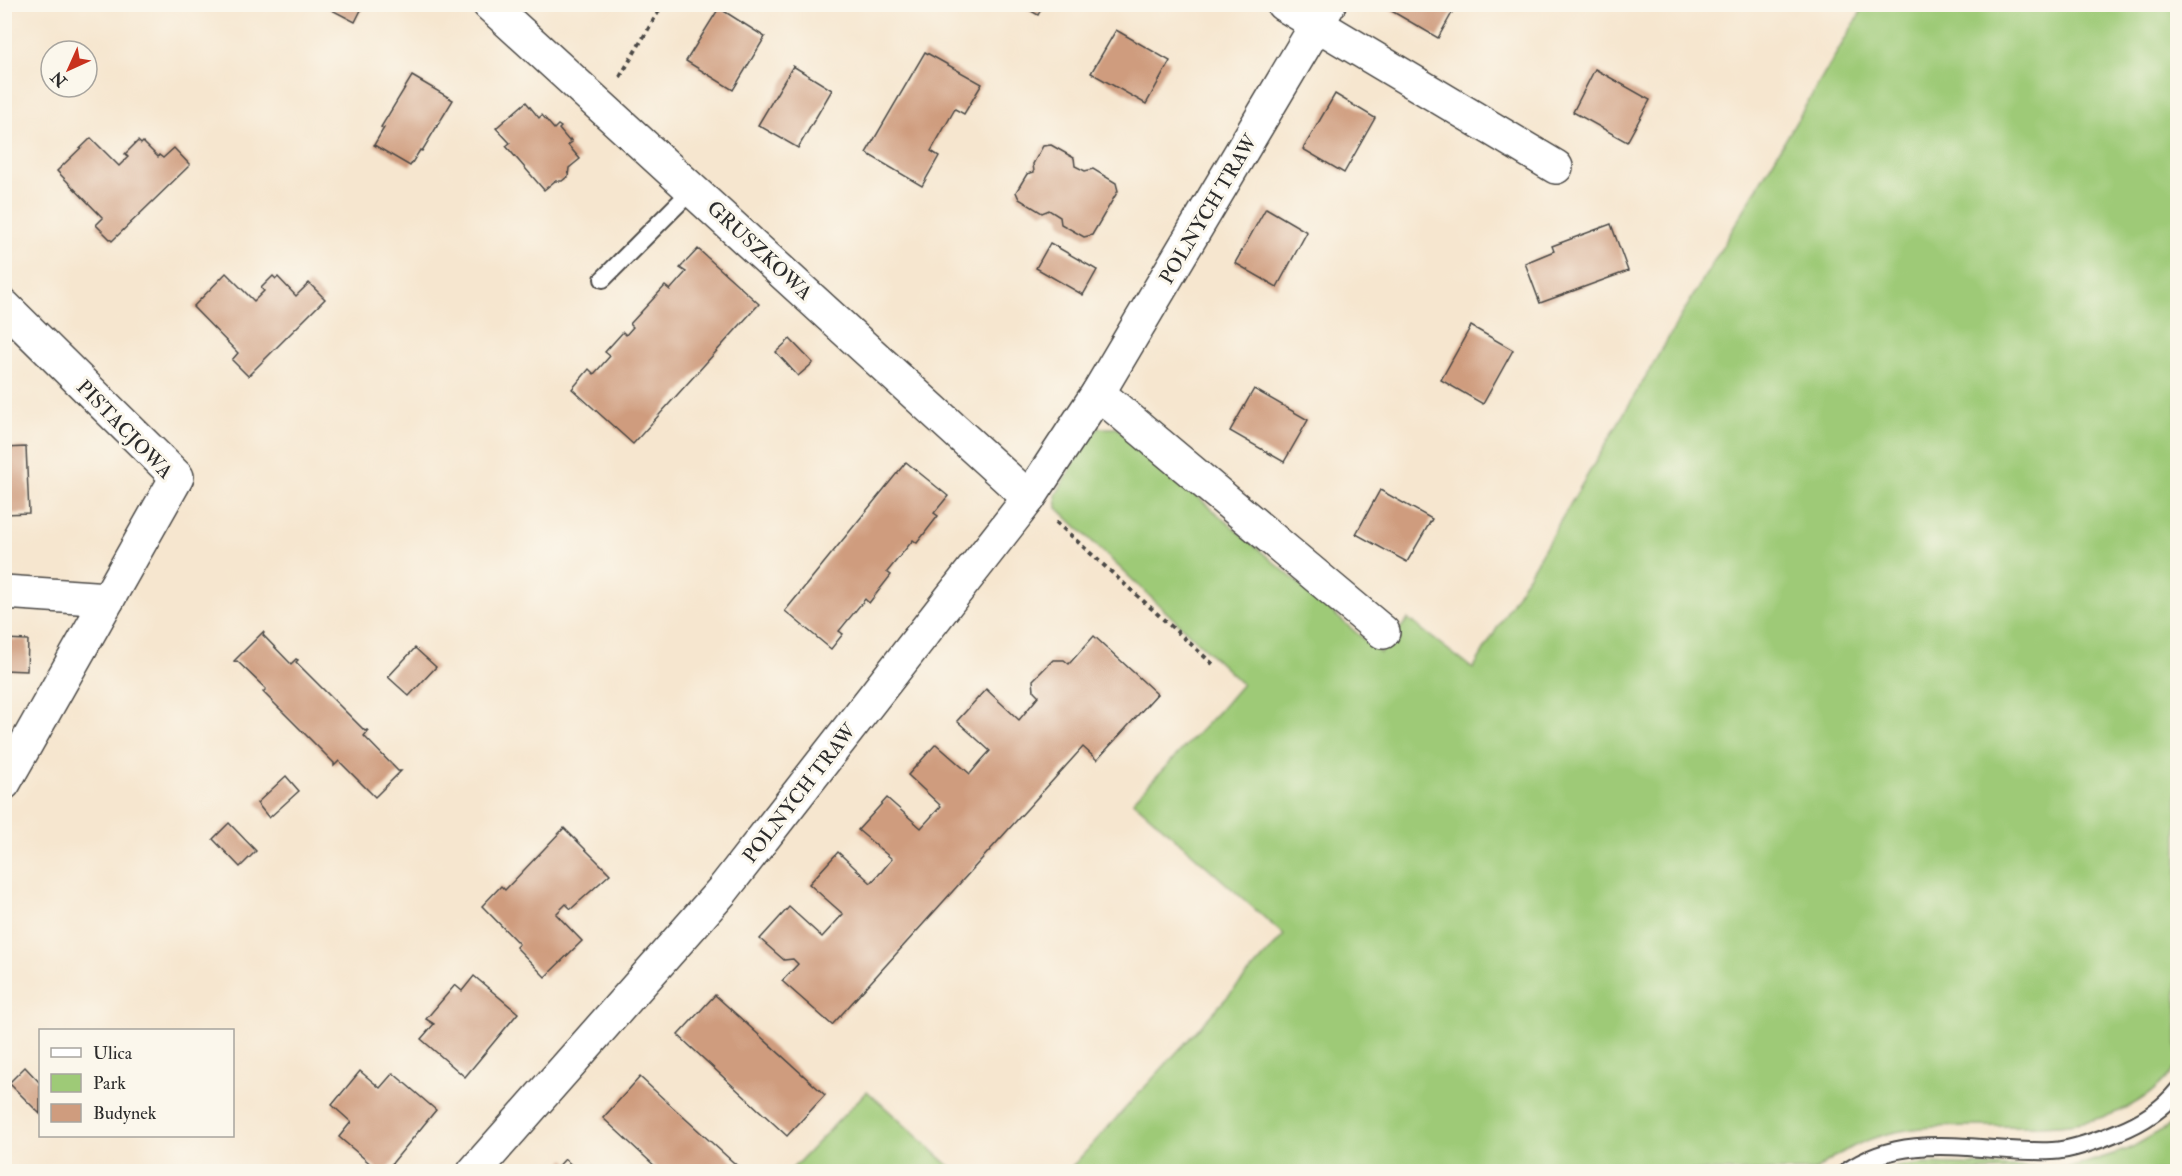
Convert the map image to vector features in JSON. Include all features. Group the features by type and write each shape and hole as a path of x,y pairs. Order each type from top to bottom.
{"street":[{"name":"GRUSZKOWA","path":"489,4 1029,498"},
{"path":"1282,4 1323,15 1556,167"},
{"name":"POLNYCH TRAW","path":"474,1172 722,891 1029,498 1098,393 1323,15"},
{"name":"PISTACJOWA","path":"4,306 177,477 4,783"},
{"path":"1098,393 1383,632"},
{"path":"4,592 108,599"}],"lane":[{"path":"603,279 693,189"},
{"path":"1846,1172 1871,1156 1890,1150 1926,1145 2054,1151 2105,1138 2139,1124 2178,1090"}],"path":[{"path":"603,106 663,4"},
{"path":"1029,498 1215,666"}],"green space":[{"path":"1865,5 2177,5 2177,1066 2143,1099 2104,1117 2062,1125 1927,1127 1883,1135 1841,1153 1815,1171 1068,1171 1284,935 1133,801 1242,684 1057,508 1056,495 1088,438 1099,428 1117,428 1380,653 1408,619 1473,669"},
{"path":"867,1091 955,1171 790,1171"},
{"path":"2177,1118 2177,1171 1889,1171 1896,1167 1925,1164 2055,1168 2076,1166 2129,1149 2169,1126"}],"building":[{"path":"327,4 364,4 355,22 326,7"},
{"path":"1019,4 1044,4 1038,15"},
{"path":"1383,4 1457,4 1438,38"},
{"path":"719,8 765,37 733,90 686,61"},
{"path":"1116,30 1170,61 1146,104 1091,73"},
{"path":"925,52 982,84 964,114 955,109 931,151 939,156 922,186 866,153"},
{"path":"793,66 832,90 798,148 758,125"},
{"path":"1595,69 1650,100 1627,142 1573,112"},
{"path":"412,76 453,100 422,151 420,150 410,166 374,145 384,128 381,127"},
{"path":"1335,94 1375,118 1344,173 1303,149"},
{"path":"526,102 539,118 542,115 554,129 558,125 561,127 559,129 572,142 568,145 580,159 569,168 568,176 562,181 555,181 544,190 506,146 510,143 496,128"},
{"path":"91,138 119,166 128,157 125,154 138,141 141,144 143,142 158,157 159,155 163,158 174,148 190,165 112,241 96,225 103,218 57,171"},
{"path":"1051,145 1074,158 1075,166 1085,171 1093,169 1116,183 1118,191 1092,235 1084,237 1061,224 1060,217 1049,210 1042,213 1019,199 1016,192 1027,174 1034,172 1033,164 1043,146"},
{"path":"1266,208 1307,232 1277,287 1235,263"},
{"path":"1611,224 1628,271 1540,303 1525,263 1554,251 1552,246"},
{"path":"1050,243 1097,270 1083,295 1036,268"},
{"path":"698,249 759,304 633,444 572,389 589,369 594,374 610,356 605,352 623,332 626,335 633,327 630,324 665,286 670,290 686,272 680,268"},
{"path":"226,273 254,301 264,291 261,288 273,276 276,279 278,277 296,296 309,283 325,299 248,376 232,360 238,353 193,307"},
{"path":"1471,326 1513,350 1483,404 1441,380"},
{"path":"790,339 813,363 798,376 776,352"},
{"path":"1254,389 1308,420 1284,462 1230,431"},
{"path":"26,447 29,513 4,514 4,448"},
{"path":"906,462 948,496 934,513 938,516 917,543 913,540 887,572 891,575 869,603 865,599 839,631 843,634 831,649 785,611"},
{"path":"1380,490 1432,519 1407,562 1356,534"},
{"path":"263,632 263,635 291,664 296,659 298,660 296,662 365,731 368,731 364,736 398,771 401,771 375,797 339,761 334,766 334,763 263,692 266,689 237,661 234,661"},
{"path":"1094,636 1157,694 1097,760 1083,747 832,1025 782,981 798,964 793,959 784,960 760,939 789,907 822,937 843,914 809,884 838,852 871,883 892,859 858,830 887,798 921,828 941,806 908,775 936,744 970,774 990,751 957,721 986,689 1019,720 1039,696 1034,691 1033,680 1053,660 1064,660 1069,664"},
{"path":"4,639 28,640 27,671 4,670"},
{"path":"415,648 436,667 409,696 388,677"},
{"path":"286,776 299,791 269,818 257,803"},
{"path":"229,823 256,851 240,867 213,839"},
{"path":"564,828 610,874 571,909 566,904 556,914 582,941 545,977 516,947 519,944 482,906 501,886 505,890"},
{"path":"474,976 518,1013 465,1077 421,1039 434,1024 426,1019 455,985 462,991"},
{"path":"715,995 825,1095 787,1136 678,1035"},
{"path":"25,1067 39,1082 39,1113 9,1083"},
{"path":"360,1071 380,1088 393,1073 436,1110 385,1172 380,1172 339,1137 351,1122 332,1105"},
{"path":"640,1077 744,1172 661,1172 603,1118"},
{"path":"565,1159 579,1172 553,1172"}]}
